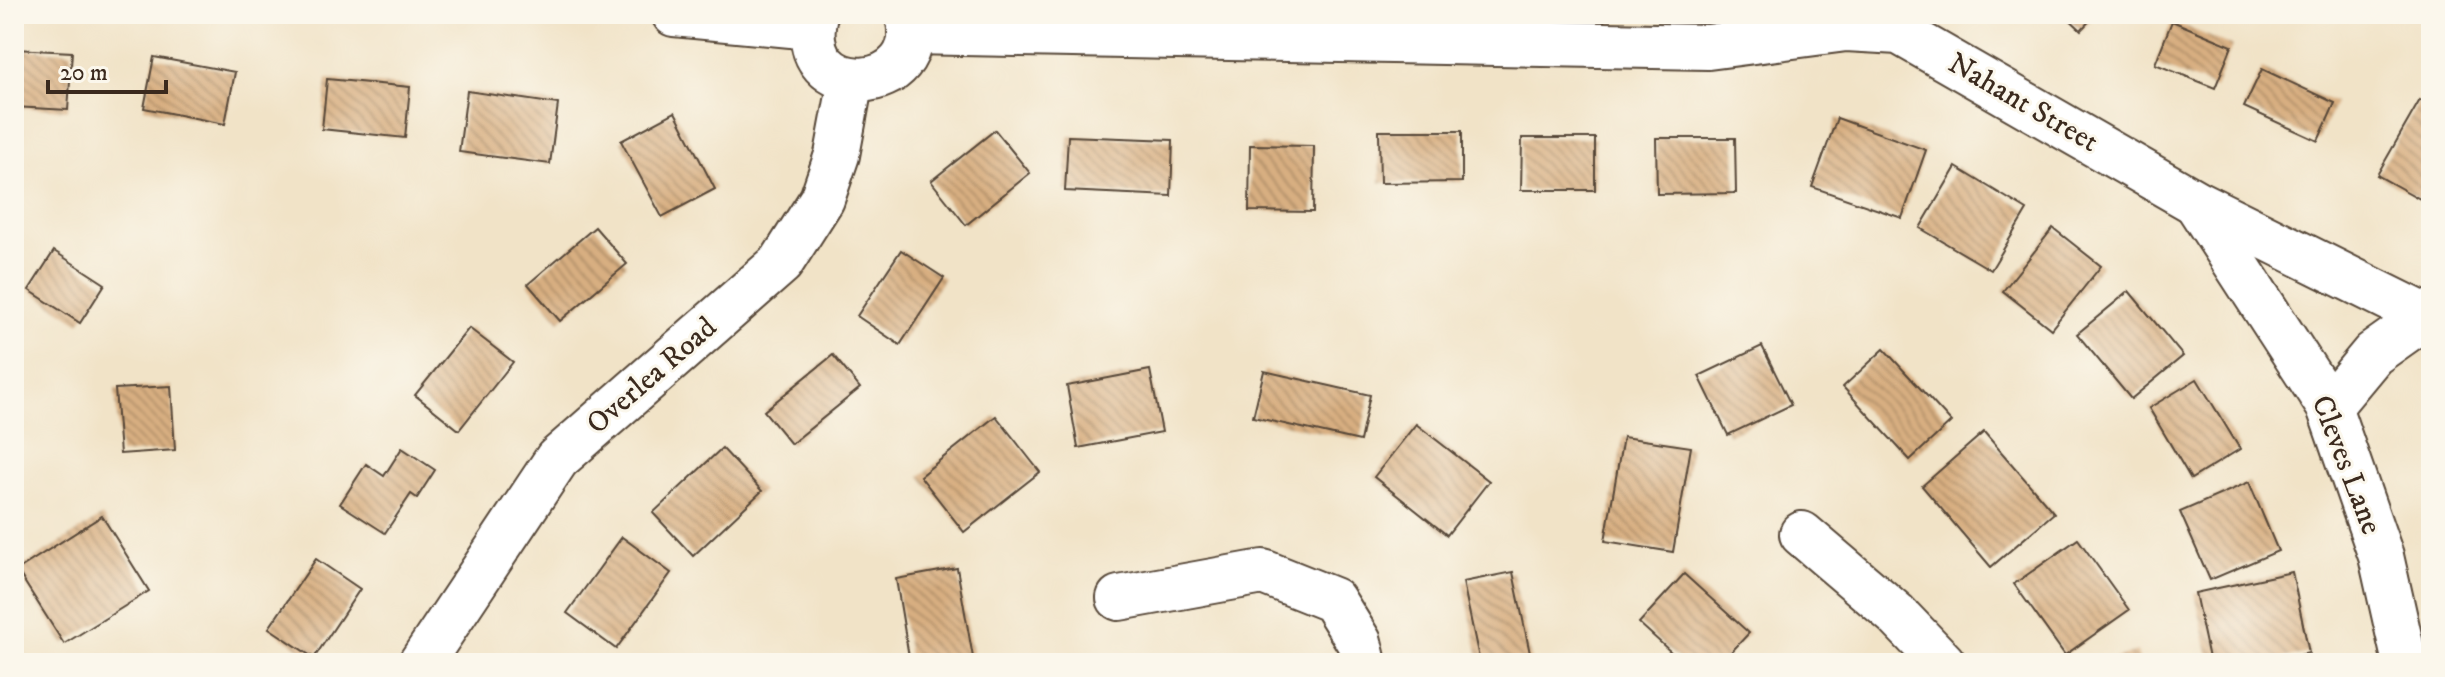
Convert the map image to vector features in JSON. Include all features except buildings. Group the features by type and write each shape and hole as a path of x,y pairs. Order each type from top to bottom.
{"street":[{"path":"674,14 814,21 813,42 826,67 851,80 865,81 892,70 902,60 908,23"},
{"name":"Nahant Street","path":"908,23 1708,47 1907,23 2197,203 2428,318"},
{"name":"Overlea Road","path":"421,663 557,459 781,263 822,199 837,155 851,80"},
{"name":"Cleves Lane","path":"2197,203 2329,407 2381,556 2405,663"},
{"path":"2329,407 2373,354 2428,318"},
{"path":"1802,534 1896,614 1943,663"},
{"path":"1119,598 1263,572 1333,600 1359,642 1364,663"}]}
